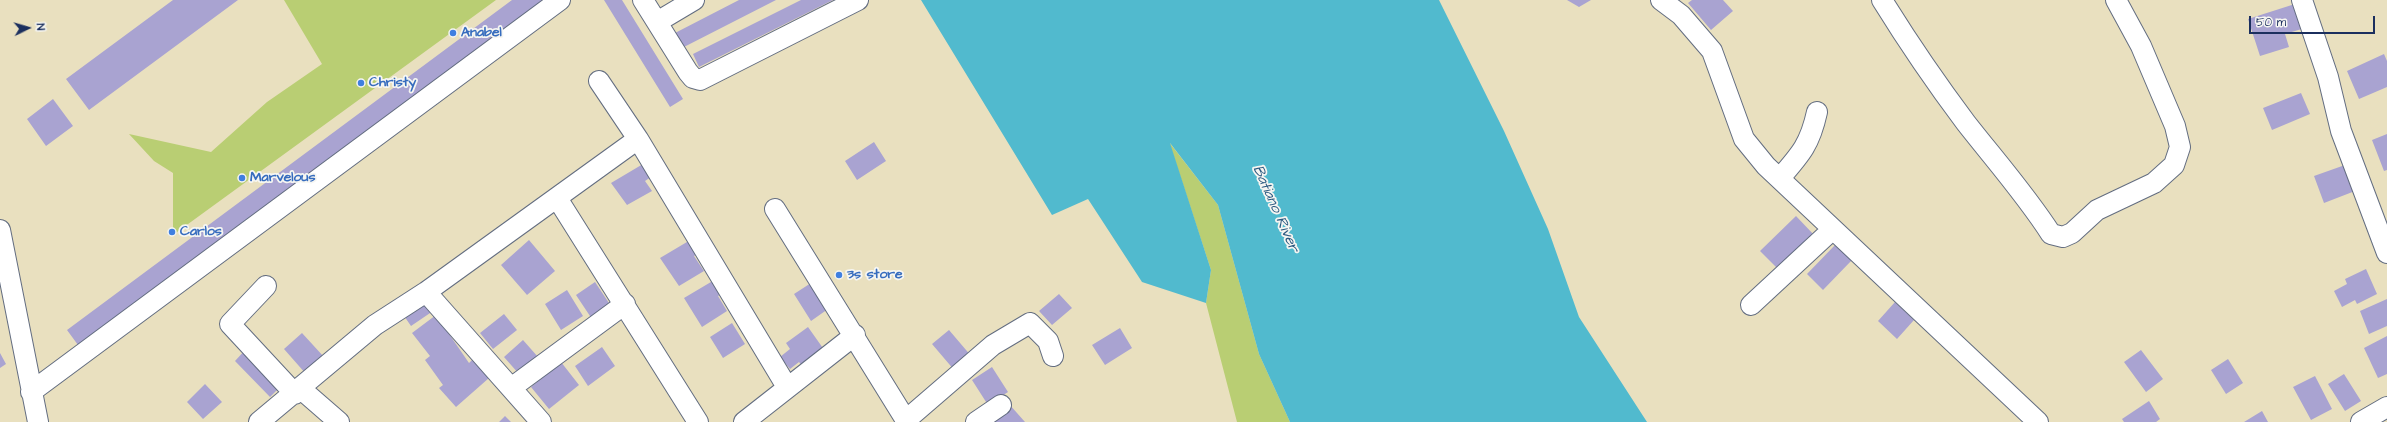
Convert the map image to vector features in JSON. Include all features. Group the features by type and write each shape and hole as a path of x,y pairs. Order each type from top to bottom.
{"street":[{"path":"31,392 560,0"},
{"path":"643,0 688,72 693,78 700,80 858,0"},
{"path":"657,22 694,0"},
{"path":"1661,0 1681,14 1712,51 1744,139 1780,178 2038,422"},
{"path":"1882,0 1906,39 1966,122 2039,215 2051,234 2063,236 2072,233 2097,210 2154,183 2174,165 2180,147 2174,126 2141,46 2116,0"},
{"path":"2302,0 2328,77 2341,131 2387,254"},
{"path":"599,81 638,139 787,387"},
{"path":"1780,178 1802,152 1812,135 1817,112"},
{"path":"259,422 298,391 375,325 426,292 638,139"},
{"path":"557,198 698,422"},
{"path":"775,209 855,335 906,421 993,345 1030,323 1048,341 1053,356"},
{"path":"1751,305 1833,229"},
{"path":"0,230 5,279 38,422"},
{"path":"266,286 230,324 298,391 339,422"},
{"path":"426,292 541,422"},
{"path":"511,388 625,304"},
{"path":"744,422 855,335"},
{"path":"976,422 1001,405"},
{"path":"2365,421 2387,407"}],"green space":[{"path":"284,0 496,0 173,235 173,173 154,161 129,134 211,152 267,102 322,64"},
{"path":"1169,142 1218,205 1259,354 1290,422 1237,422 1206,303 1211,270"}],"water":[{"name":"Batiano River","path":"921,0 1439,0 1504,131 1548,229 1579,317 1647,422 1290,422 1259,354 1218,205 1170,143 1211,270 1206,303 1142,282 1088,199 1052,215"}],"building":[{"path":"173,0 238,0 89,110 66,79"},
{"path":"512,0 543,0 78,345 67,330"},
{"path":"604,0 622,0 683,99 670,107"},
{"path":"739,0 776,0 682,48 675,33"},
{"path":"801,0 833,0 699,67 693,54"},
{"path":"1567,0 1591,0 1579,7"},
{"path":"1692,0 1723,0 1733,11 1711,30 1688,3"},
{"path":"2298,3 2305,28 2285,34 2289,47 2260,56 2248,19"},
{"path":"2384,54 2387,61 2387,87 2359,99 2347,71"},
{"path":"2301,93 2310,114 2272,130 2263,108"},
{"path":"53,99 73,126 46,146 27,119"},
{"path":"2387,134 2387,170 2384,171 2372,140"},
{"path":"874,142 886,161 857,180 845,161"},
{"path":"643,164 651,177 645,181 652,191 627,205 611,183"},
{"path":"2345,165 2355,191 2324,203 2314,176"},
{"path":"1796,216 1815,236 1779,270 1760,251"},
{"path":"692,239 700,252 694,256 704,271 679,286 660,258"},
{"path":"529,240 555,271 527,295 501,265"},
{"path":"1836,244 1852,260 1823,290 1807,274"},
{"path":"2366,269 2377,294 2357,304 2355,300 2342,307 2334,291 2347,284 2345,279"},
{"path":"716,279 724,293 718,296 727,311 702,327 684,298"},
{"path":"595,282 611,306 592,319 576,295"},
{"path":"811,283 828,309 811,321 794,294"},
{"path":"567,290 583,316 561,330 545,304"},
{"path":"1059,294 1072,308 1052,325 1039,311"},
{"path":"428,296 436,309 411,326 402,313"},
{"path":"2387,299 2387,326 2369,334 2360,311"},
{"path":"1895,302 1914,320 1897,339 1878,321"},
{"path":"504,314 517,330 493,349 480,333"},
{"path":"436,315 469,363 472,360 489,378 456,407 439,388 443,385 425,360 430,356 412,333"},
{"path":"732,323 745,344 723,358 710,337"},
{"path":"808,327 825,351 803,367 799,362 790,369 780,357 790,349 786,343"},
{"path":"1120,328 1132,348 1105,365 1092,345"},
{"path":"949,330 972,357 955,371 932,344"},
{"path":"302,333 324,357 306,374 284,349"},
{"path":"2387,336 2387,374 2378,378 2364,348"},
{"path":"523,340 538,357 519,374 504,357"},
{"path":"602,347 615,366 588,386 575,366"},
{"path":"247,348 283,384 270,397 235,361"},
{"path":"2141,350 2163,379 2146,392 2124,362"},
{"path":"0,353 6,364 0,368"},
{"path":"2228,359 2243,383 2226,394 2211,370"},
{"path":"561,362 579,385 549,409 531,387"},
{"path":"992,367 1008,392 988,405 972,380"},
{"path":"2344,374 2361,401 2345,411 2328,384"},
{"path":"2315,376 2332,409 2311,420 2293,387"},
{"path":"205,384 222,402 203,419 187,402"},
{"path":"2149,401 2160,419 2156,422 2124,422 2122,419"},
{"path":"1009,404 1025,422 988,422"},
{"path":"2262,411 2268,422 2244,422"},
{"path":"505,416 511,422 499,422"}],"place":[{"name":"Anabel","path":"453,33"},
{"name":"Christy","path":"361,83"},
{"name":"Marvelous","path":"242,178"},
{"name":"Carlos","path":"172,232"},
{"name":"3s store","path":"839,275"}]}
